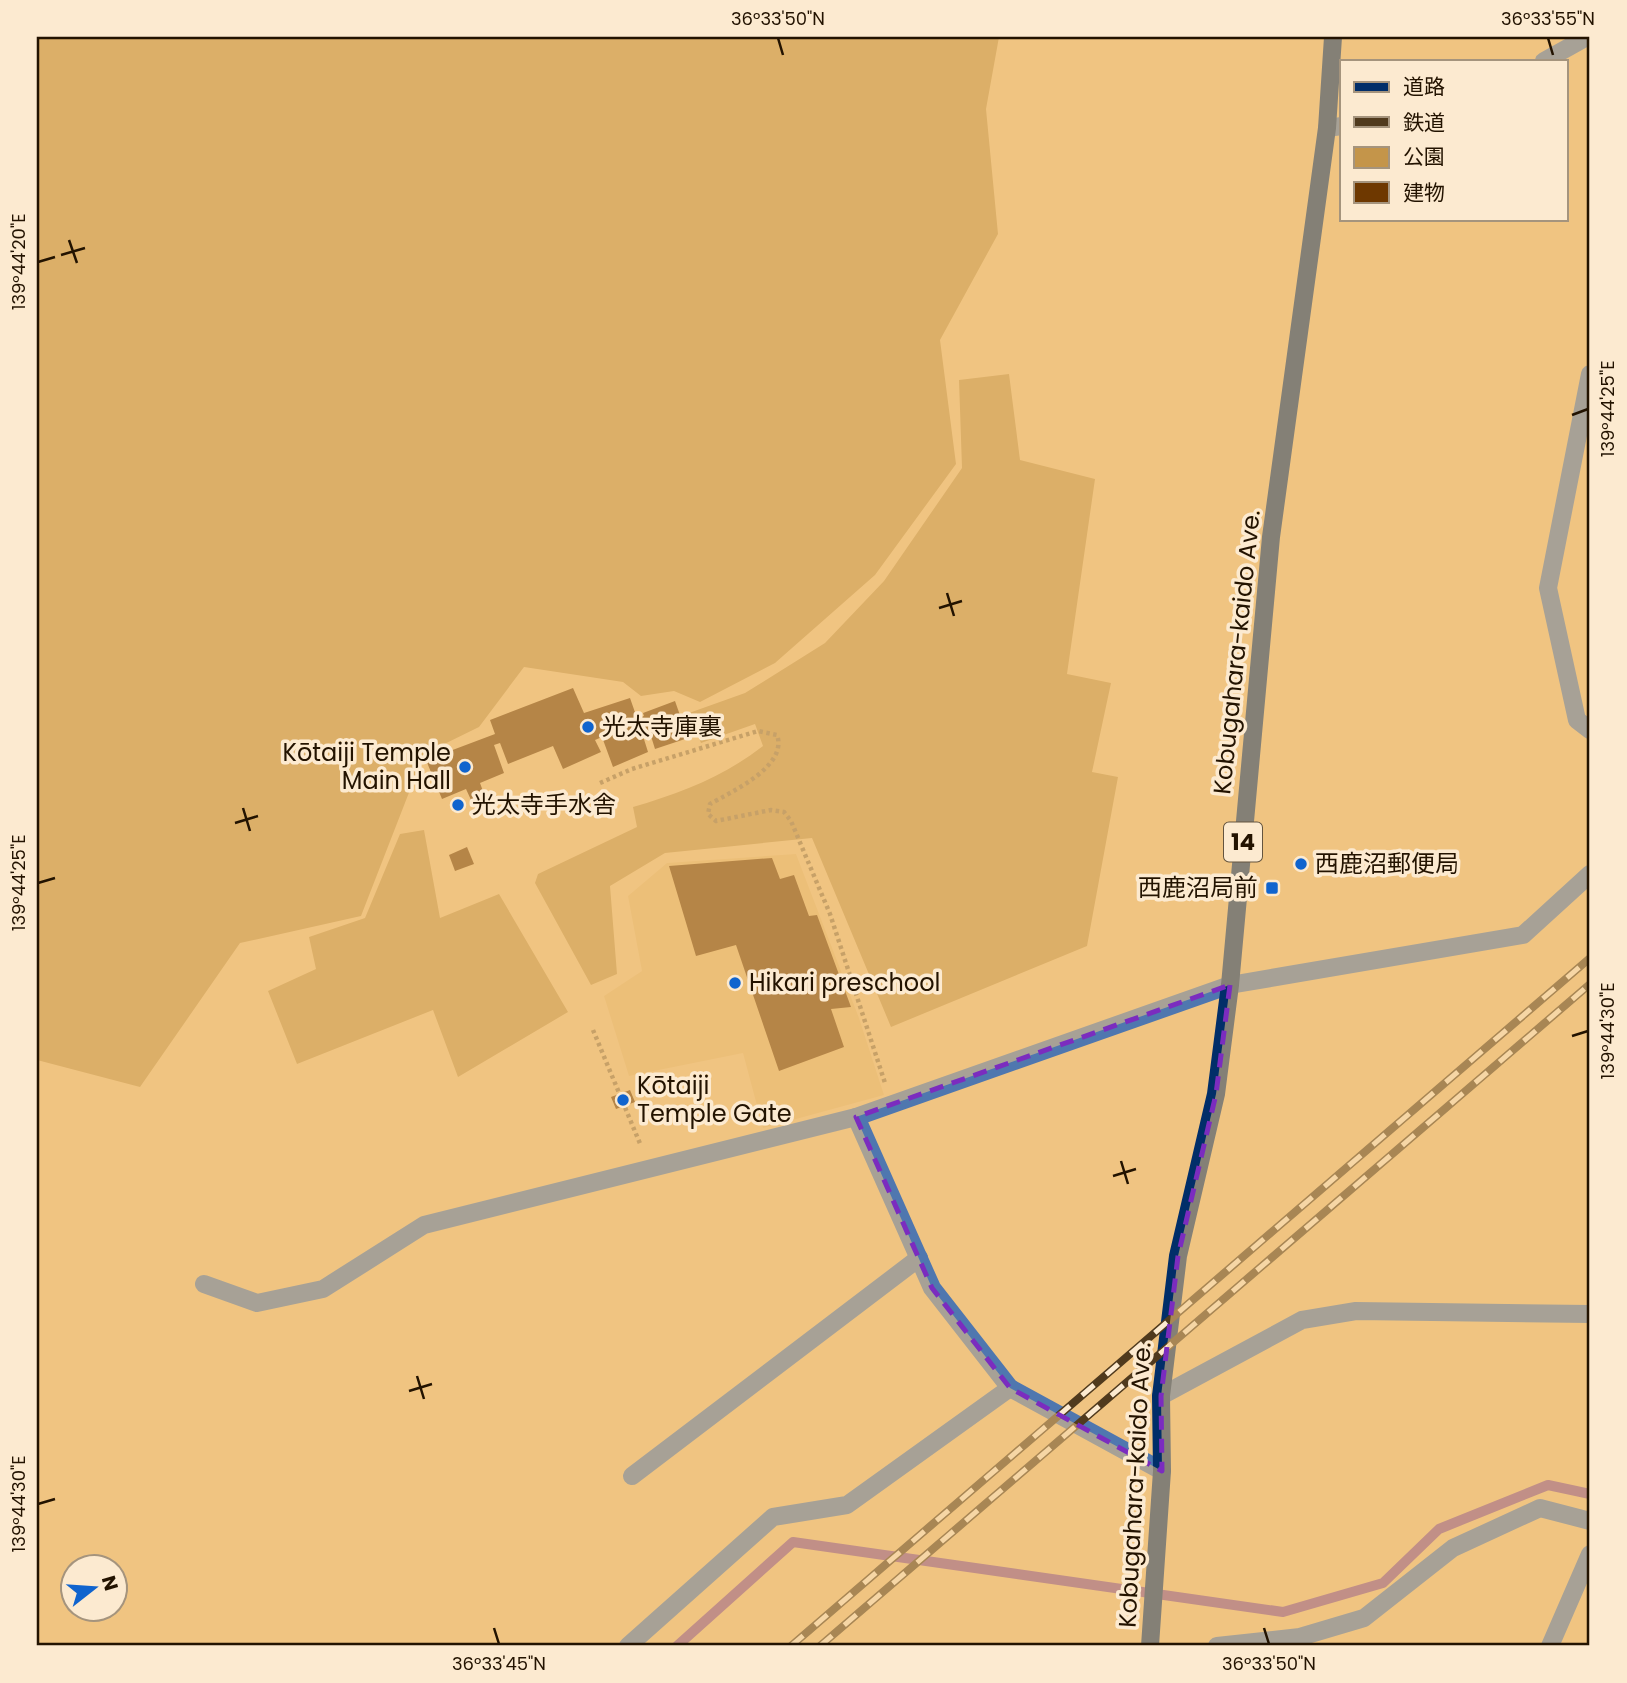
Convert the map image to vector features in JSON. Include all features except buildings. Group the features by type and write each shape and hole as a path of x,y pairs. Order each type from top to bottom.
{"main road":[{"name":"Kobugahara-kaido Ave.","path":"1150,1646 1162,1471 1161,1396 1178,1256 1216,1094 1230,985 1271,537 1335,127 1333,37"}],"street":[{"path":"1546,60 1587,37"},
{"path":"1590,374 1548,588 1577,720 1590,730"},
{"path":"204,1284 257,1303 323,1289 424,1225 856,1116 1230,985 1522,935 1590,874"},
{"path":"856,1116 932,1288 1010,1388 1162,1471"},
{"path":"632,1476 919,1258"},
{"path":"1161,1396 1302,1320 1356,1311 1590,1314"},
{"path":"628,1646 773,1517 848,1505 1010,1388"},
{"path":"1217,1646 1300,1637 1364,1618 1453,1548 1540,1508 1590,1521"},
{"path":"1550,1646 1590,1554"}],"path":[{"path":"600,783 632,769 758,731 777,735 780,745 778,755 747,783 710,804 708,814 716,821 771,810 783,812 792,821 830,914 892,1104"},
{"path":"593,1030 641,1145"}],"highlighted area":[{"path":"1230,985 1216,1094 1178,1256 1161,1396 1162,1471 1010,1388 932,1288 856,1117"}],"shaded area":[{"name":"Hikari preschool","path":"796,854 859,1018 884,1095 763,1128 743,1053 629,1076 604,996 642,971 628,896 667,863"}],"green space":[{"path":"37,37 999,37 986,109 998,234 940,340 956,464 875,575 775,663 700,702 674,691 641,696 623,682 524,667 479,727 424,754 361,916 240,943 140,1087 37,1060"},
{"path":"1009,374 1020,460 1095,479 1067,674 1111,683 1092,772 1118,777 1087,946 891,1027 812,838 665,853 610,886 617,974 591,985 535,883 538,874 637,827 633,807 701,783 733,767 763,746 755,724 701,743 689,713 745,693 825,643 884,581 962,468 959,380"},
{"path":"424,830 440,918 499,894 568,1012 458,1077 433,1010 297,1064 268,991 316,969 309,937 365,918 400,834"}],"waterway":[{"path":"677,1646 793,1542 1283,1612 1383,1583 1439,1529 1548,1485 1590,1494"}],"railway":[{"path":"791,1646 1590,958"},
{"path":"820,1646 1590,984"}],"place":[{"name":"光太寺庫裏","path":"588,727"},
{"name":"Kōtaiji Temple Main Hall","path":"465,767"},
{"name":"光太寺手水舎","path":"458,805"},
{"name":"西鹿沼郵便局","path":"1301,864"},
{"name":"西鹿沼局前","path":"1272,888"},
{"name":"Hikari preschool","path":"735,983"},
{"name":"Kōtaiji Temple Gate","path":"623,1100"}]}
